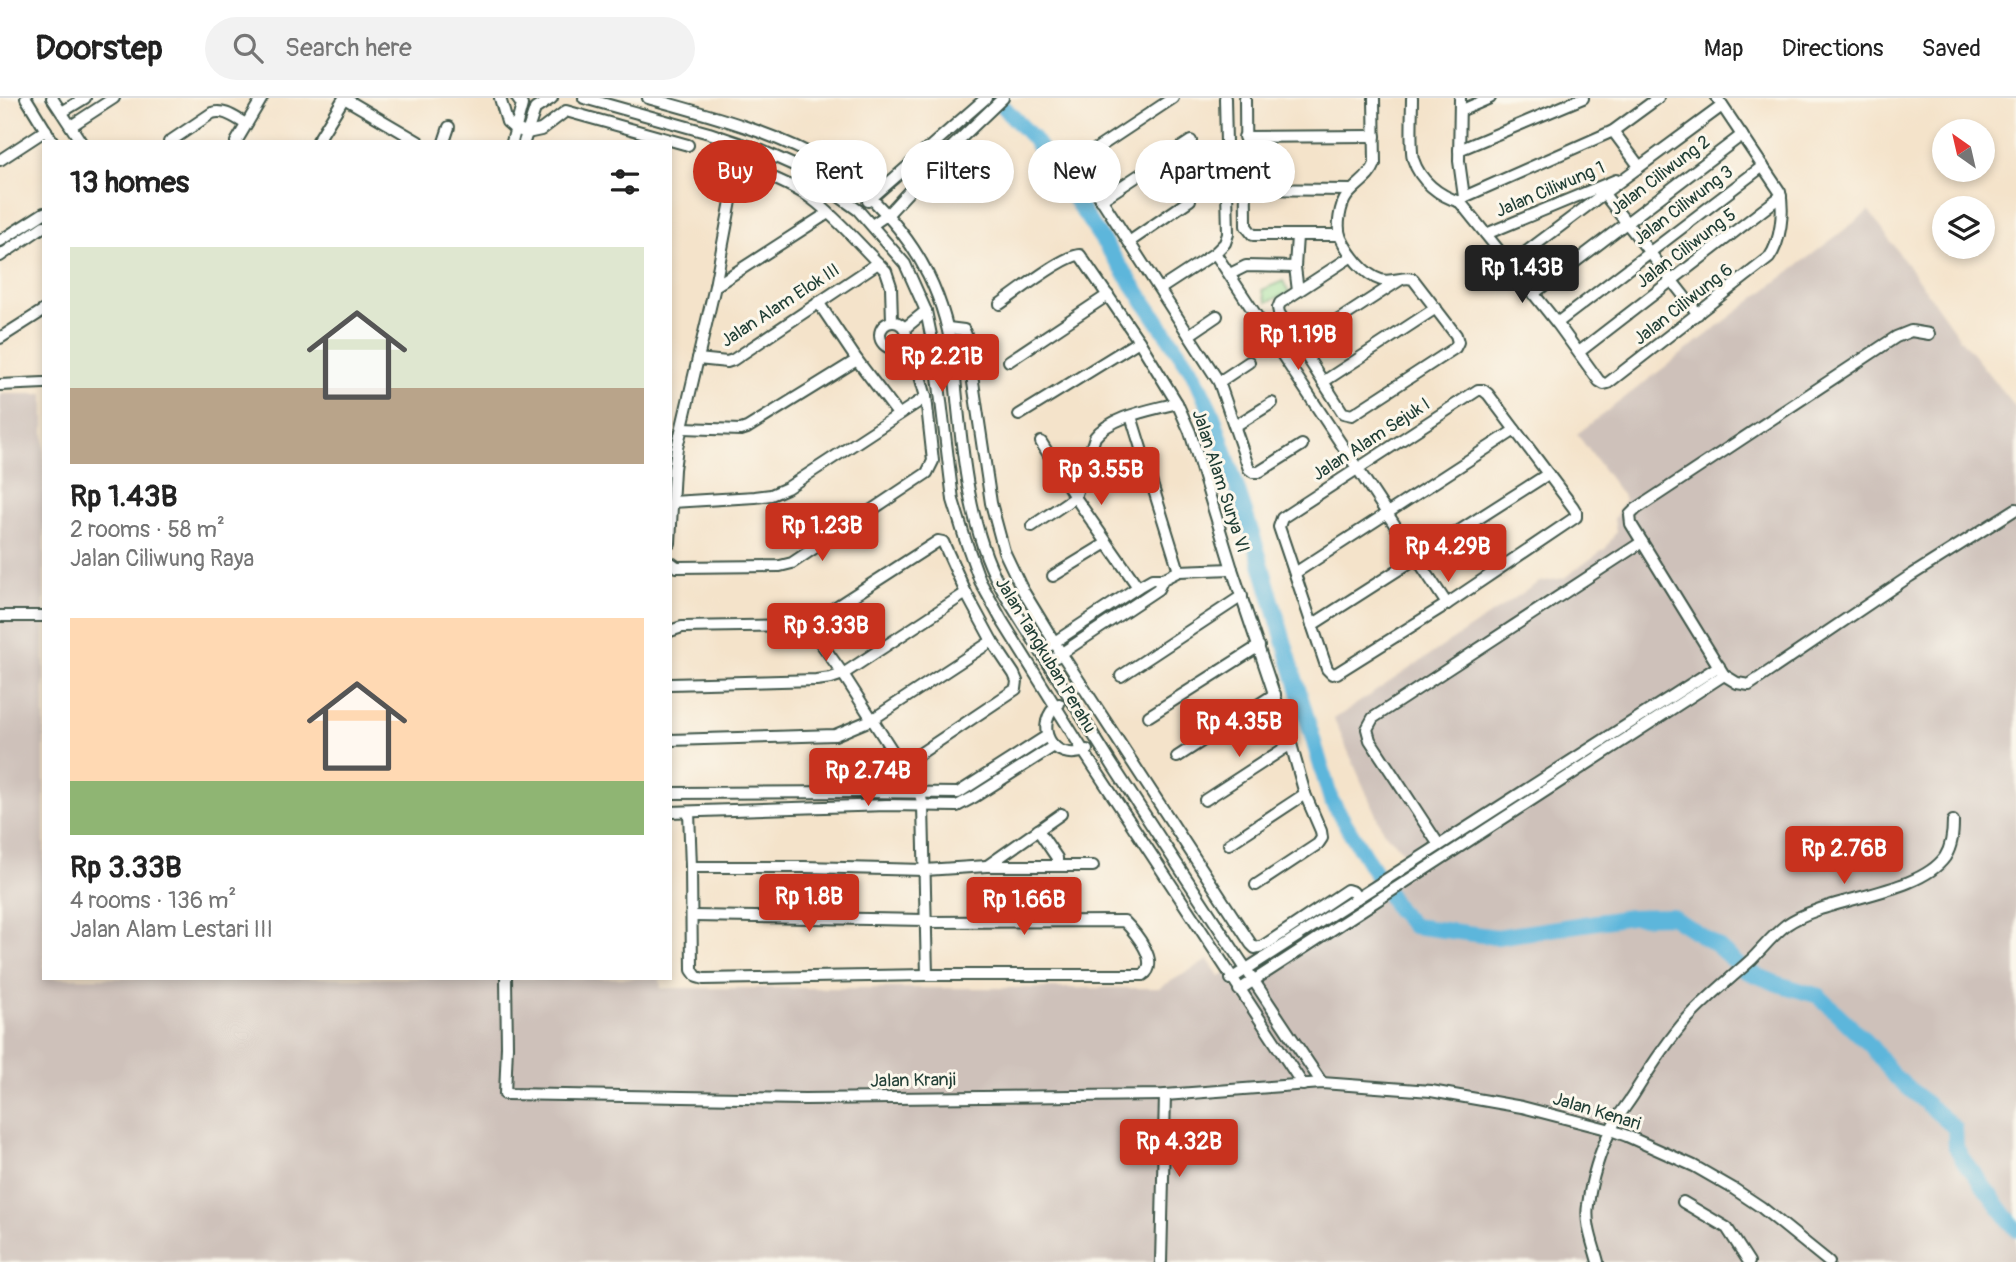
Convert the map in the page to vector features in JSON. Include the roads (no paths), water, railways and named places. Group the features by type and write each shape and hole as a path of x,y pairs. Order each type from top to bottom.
{"street":[{"path":"26,98 52,140"},
{"path":"52,98 80,140"},
{"path":"62,112 85,98"},
{"path":"71,126 114,98"},
{"path":"237,140 262,98"},
{"path":"318,140 344,98 416,140"},
{"path":"500,98 505,118 515,130 526,137"},
{"path":"526,137 535,109 552,98"},
{"name":"Jalan Tangkuban Perahu","path":"584,98 707,132 798,167 858,210 905,264 926,311 936,360 953,500 980,581 1084,752 1303,1085"},
{"name":"Jalan Tangkuban Perahu","path":"648,98 715,117 791,145"},
{"path":"938,140 986,98"},
{"path":"959,140 1003,98"},
{"path":"1110,140 1173,98"},
{"path":"1160,289 1215,253 1225,243 1228,234 1226,98"},
{"path":"1244,140 1245,98"},
{"path":"1352,256 1280,303 1278,308 1323,382 1347,415 1352,415 1455,348 1458,342 1413,279 1377,279 1352,256 1339,235 1341,208 1345,198 1376,164 1374,98"},
{"path":"1412,98 1412,157 1432,187 1448,198 1462,200 1613,131 1658,98"},
{"path":"1460,98 1462,200 1579,352"},
{"path":"1460,111 1490,98"},
{"path":"1459,150 1583,98"},
{"path":"512,140 520,101 535,109"},
{"path":"1719,102 1781,196"},
{"name":"Jalan Ciliwung 1","path":"1510,264 1604,194 1719,102"},
{"path":"172,140 218,111 246,124"},
{"path":"526,137 541,130 566,111 670,140"},
{"path":"707,132 715,117"},
{"path":"445,140 449,127"},
{"path":"0,160 46,130"},
{"path":"1613,131 1639,166"},
{"name":"Jalan Ciliwung 2","path":"1533,294 1742,135"},
{"path":"1244,137 1375,136"},
{"path":"672,141 688,145"},
{"name":"Jalan Ciliwung 3","path":"1557,323 1763,166"},
{"path":"887,184 901,172"},
{"name":"Jalan Ciliwung 1","path":"1486,234 1627,176"},
{"path":"777,181 800,192 828,213 852,234 886,271 890,278 892,321"},
{"path":"1295,189 1352,190"},
{"path":"1604,194 1698,314"},
{"name":"Jalan Ciliwung 6","path":"1579,352 1604,384 1698,314 1769,258 1777,245 1781,196"},
{"name":"Jalan Ciliwung 5","path":"1579,352 1781,196"},
{"path":"873,225 901,200"},
{"path":"730,203 715,286 674,469 672,502 771,495 788,488 926,397"},
{"path":"858,210 866,203"},
{"name":"Jalan Tangkuban Perahu","path":"876,203 911,244 940,302 952,350 960,432 973,505 979,534 995,576 1069,698 1322,1083"},
{"path":"1103,203 1219,382 1249,469 1259,472 1302,444"},
{"path":"1129,242 1185,203"},
{"path":"1246,203 1246,226 1253,235 1339,235"},
{"path":"715,286 828,213"},
{"path":"0,242 42,214"},
{"path":"0,256 42,227"},
{"path":"1297,236 1295,267 1298,291"},
{"path":"1215,253 1447,604"},
{"name":"Jalan Alam Surya VI","path":"1000,304 1075,254 1082,256 1139,341 1177,403 1190,432 1232,569 1306,794 1321,831 1322,838 1318,844 1256,885"},
{"name":"Jalan Alam Elok III","path":"698,359 727,362 733,360 878,263"},
{"path":"1230,274 1246,266 1295,267"},
{"path":"1300,345 1403,279"},
{"path":"1009,361 1108,295"},
{"path":"818,302 898,414"},
{"path":"1323,382 1436,308"},
{"path":"0,338 42,311"},
{"path":"905,328 926,311"},
{"path":"1189,335 1217,316"},
{"path":"892,321 905,328 906,335 904,342 891,348 884,344 881,331 885,324 892,321"},
{"path":"948,328 964,330 966,335 990,503 1004,551 1022,589 1054,643 1251,944 1255,948 1264,946 1347,890 1361,895"},
{"path":"1929,334 1911,331 1896,337 1636,509 1630,515 1631,524 1721,671 1737,683 1749,685 1910,576 2016,509"},
{"path":"1019,415 1139,341"},
{"path":"672,564 677,567 780,566 792,563 927,473 933,461 926,397 916,362 904,342"},
{"path":"683,428 747,428 857,360"},
{"path":"1219,382 1249,362"},
{"path":"0,385 42,383"},
{"name":"Jalan Alam Sejuk I","path":"1295,573 1279,527 1282,518 1478,390 1488,394 1515,430"},
{"path":"1032,526 1075,496 1095,437 1100,430 1131,416 1177,403"},
{"path":"1235,426 1272,403"},
{"path":"1131,416 1179,571"},
{"path":"1515,430 1573,507 1576,517 1447,604 1332,674 1327,669 1295,573 1515,430"},
{"path":"944,435 960,432"},
{"path":"1041,442 1138,587"},
{"path":"1312,625 1548,474"},
{"path":"973,505 990,503"},
{"path":"672,630 682,627 808,625 938,541 943,542 966,593 1017,681 1016,689 863,792"},
{"path":"1439,845 1370,740 1367,729 1373,718 1642,542"},
{"path":"1053,576 1107,543"},
{"path":"1041,651 1152,579 1163,579 1179,571 1232,569"},
{"path":"1048,663 1158,589 1163,579"},
{"path":"672,684 816,680 843,674 966,593"},
{"path":"1121,676 1242,596"},
{"path":"0,616 42,616"},
{"path":"1088,621 1095,631"},
{"path":"808,625 873,719 920,794 923,806 927,975"},
{"path":"672,740 835,735 873,719 992,641"},
{"path":"1149,716 1259,646"},
{"path":"1239,990 1372,903 1395,880 1439,845 1721,671"},
{"path":"1231,979 1361,895 1395,880 1721,671"},
{"path":"1177,757 1275,694"},
{"path":"672,793 958,793 1044,738 1051,711 1069,698"},
{"path":"1044,738 1051,748 1069,754 1084,752 1099,744"},
{"path":"1205,800 1291,744"},
{"path":"672,812 957,806 1051,748"},
{"path":"1229,844 1306,794"},
{"path":"689,812 692,970 697,977 1143,975 1148,972 1150,966 1149,958 1124,921 926,921 692,916"},
{"path":"987,866 1061,814"},
{"path":"1598,1262 1588,1225 1587,1206 1597,1169 1611,1130 1670,1040 1688,1019 1787,924 1810,912 1894,886 1938,865 1949,849 1953,821"},
{"path":"1038,830 1057,858 1057,866"},
{"path":"1173,858 1194,859"},
{"path":"1188,881 1194,859"},
{"path":"691,867 925,870 987,866 1093,866"},
{"name":"Jalan Kranji","path":"506,980 505,1094 805,1099 1165,1095 1322,1083"},
{"name":"Jalan Kenari","path":"1322,1083 1444,1094 1522,1107 1611,1130 1694,1166 1734,1189 1761,1207 1829,1262"},
{"path":"1161,1262 1165,1095"},
{"path":"1683,1202 1727,1228 1749,1262"}],"waterway":[{"path":"995,98 1032,137 1193,373 1213,415 1255,543 1331,800 1397,909 1413,926 1497,937 1630,917 1671,916 1716,945 1744,970 1819,996 1871,1046 1893,1075 1955,1128 1956,1147 1962,1158 2016,1229"}]}
